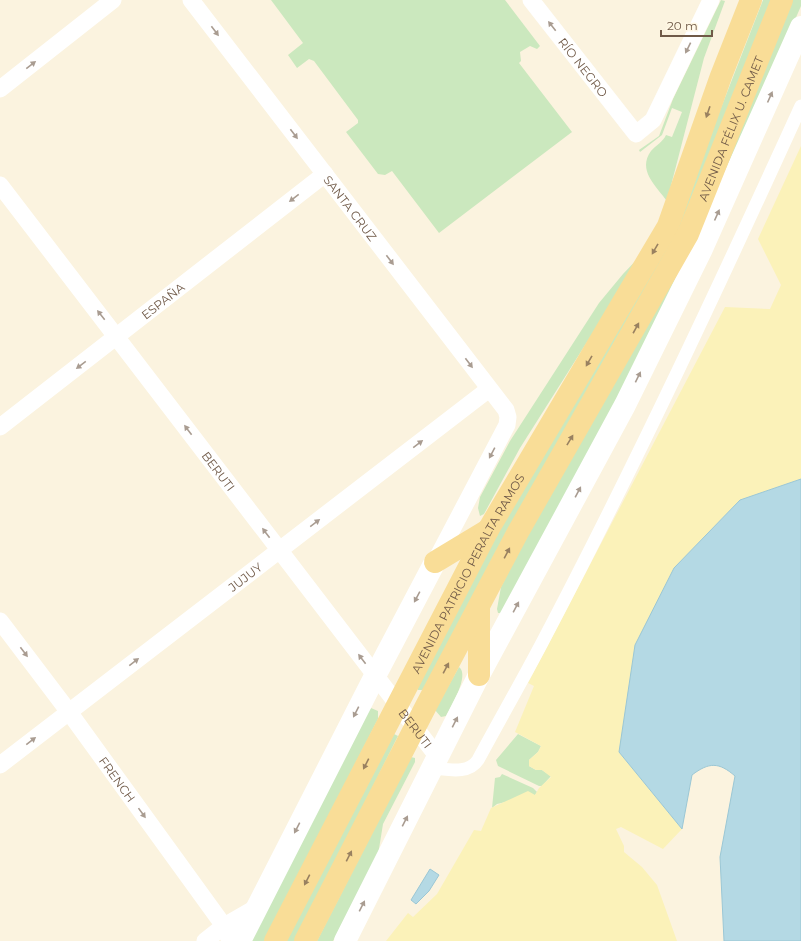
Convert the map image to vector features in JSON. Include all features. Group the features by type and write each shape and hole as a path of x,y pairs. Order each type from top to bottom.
{"main road":[{"path":"721,76 737,0"},
{"name":"AVENIDA FÉLIX U. CAMET","path":"673,214 721,76 752,0"},
{"name":"AVENIDA FÉLIX U. CAMET","path":"688,234 782,0"},
{"name":"AVENIDA FÉLIX U. CAMET","path":"479,674 625,405 701,251 801,27"},
{"name":"AVENIDA PATRICIO PERALTA RAMOS","path":"275,941 488,530 650,256 673,214"},
{"name":"AVENIDA PATRICIO PERALTA RAMOS","path":"306,941 415,728 557,461 624,349 688,234"},
{"path":"240,941 435,562 488,530"},
{"path":"345,941 479,674 479,606"}],"street":[{"path":"0,89 113,0"},
{"name":"SANTA CRUZ","path":"192,0 506,410 508,418 507,425 435,562"},
{"name":"RÍO NEGRO","path":"539,3 636,134 653,120 712,0"},
{"path":"435,762 465,770 472,767 478,760 543,642 648,433 747,225 801,106"},
{"name":"ESPAÑA","path":"0,427 118,337 325,174"},
{"name":"BERUTI","path":"0,185 118,337 415,728 435,762"},
{"name":"JUJUY","path":"0,765 489,389"},
{"name":"FRENCH","path":"0,621 69,712 227,934"},
{"path":"205,941 227,934 257,907"}],"green space":[{"path":"271,0 505,0 540,46 537,49 530,46 520,52 521,61 519,63 572,132 439,233 392,171 385,175 378,174 346,132 358,123 358,120 314,61 309,59 297,68 288,55 303,43"},
{"path":"721,0 725,1 704,58 667,201 650,178 646,165 647,158 651,151 663,140 666,135 672,137 682,112 672,108 662,135 640,152 639,150 659,136 673,99"},
{"path":"763,0 772,0 679,235 423,690 418,690 417,688 505,519 673,231"},
{"path":"792,0 801,0 801,6 753,116 618,401 501,613 498,613 497,609 501,587"},
{"path":"644,252 520,448 484,514 480,516 478,508 480,497 510,441 599,303"},
{"path":"459,667 462,671 461,684 446,716 441,717 435,710"},
{"path":"371,708 378,711 378,719 265,941 248,941 369,709"},
{"path":"394,734 398,736 296,941 286,941"},
{"path":"518,734 541,746 538,752 529,760 529,766 536,770 542,770 551,776 542,786 539,786 498,766 496,760"},
{"path":"411,757 415,758 415,762 383,824 378,855 333,941 317,941"},
{"path":"502,774 533,788 537,792 535,795 497,804 492,808 495,778 500,777"}],"sand":[{"path":"801,146 801,479 740,500 674,568 619,752 682,829 663,849 621,827 616,829 624,846 624,852 642,867 657,885 677,941 386,941 408,913 413,917 437,894 474,830 481,831 491,808 528,791 535,795 539,788 551,777 542,770 536,770 529,766 529,760 538,752 541,746 515,732 534,686 528,683 725,307 770,309 781,285 758,239"}],"water":[{"path":"801,479 801,941 724,941 720,857 735,776 724,768 714,765 704,768 692,775 682,829 619,752 635,645 674,568 740,500"},
{"path":"430,869 439,875 429,891 416,904 411,900"}]}
